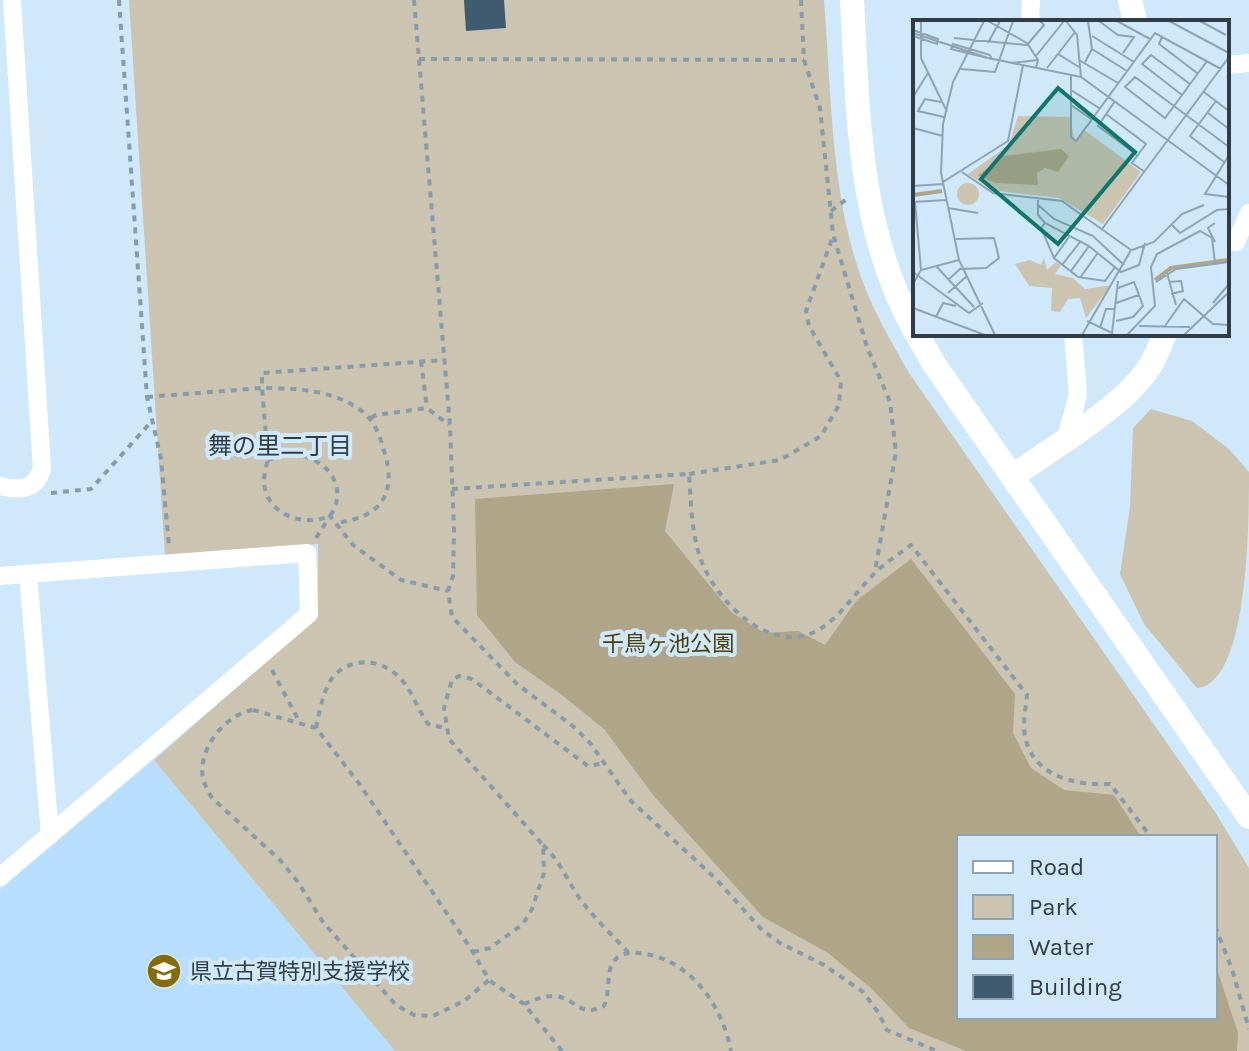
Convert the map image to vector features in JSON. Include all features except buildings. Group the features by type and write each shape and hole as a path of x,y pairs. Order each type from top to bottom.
{"street":[{"path":"0,486 27,489 35,484 42,469 12,0"},
{"path":"852,0 866,189 884,258 913,325"},
{"path":"1030,20 1031,0"},
{"path":"1130,0 1135,20"},
{"path":"1229,65 1249,63"},
{"path":"1229,242 1236,242 1249,213"},
{"path":"918,336 934,364 1249,817"},
{"path":"1066,438 1078,395 1073,336"},
{"path":"1012,477 1112,406 1140,380 1155,359 1164,336"},
{"path":"0,576 307,553 309,614 0,877"},
{"path":"28,574 50,835"}],"path":[{"path":"119,0 147,397 161,459 170,565"},
{"path":"414,0 450,426 453,576 448,591 456,623 490,653 517,684 590,743 631,801 715,878 762,930 780,943 824,965 863,992 887,1030 937,1051"},
{"path":"801,0 804,60 820,108 833,234 867,347 890,402 896,452 874,573"},
{"path":"418,59 804,60"},
{"path":"452,489 689,474 780,460 821,436 839,405 841,381 809,326 806,311 833,234"},
{"path":"268,460 304,456 325,466 338,487 337,503 330,516 309,523 283,512 265,491 268,460 262,373 444,360"},
{"path":"421,361 427,408 450,426"},
{"path":"147,397 293,388 344,400 371,418 388,464 388,489 382,503 365,516 335,523"},
{"path":"371,418 427,408"},
{"path":"35,484 51,493 91,489 151,422"},
{"path":"689,474 693,530 704,567 721,593 756,627 781,636 818,630 874,573 911,545 1027,695 1024,725 1034,756 1046,770 1064,781 1110,784 1149,835"},
{"path":"330,516 353,545 401,580 448,591"},
{"path":"263,654 299,721"},
{"path":"316,728 329,682 349,666 371,661 384,666 401,679 428,724 446,728"},
{"path":"605,763 588,766 466,676 459,676 448,687 444,708 449,739 557,859 595,918 628,952"},
{"path":"489,980 464,1001 433,1016 414,1015 395,1004 323,922 280,860 212,798 205,786 203,761 208,748 228,721 241,712 253,710 316,728 358,782 489,980 524,1004 562,1051"},
{"path":"473,952 490,948 523,924 532,909 544,873 543,845"},
{"path":"1217,931 1232,969 1249,1029"},
{"path":"524,1004 540,997 553,996 573,1002 584,1011 594,1011 604,1006 609,994 613,961 628,952 660,956 688,972 714,1005 731,1051"}],"shaded area":[{"name":"県立古賀特別支援学校","path":"154,760 395,1051 0,1051 0,890"}],"green space":[{"name":"千鳥ヶ池公園","path":"129,0 824,0 840,192 847,230 871,302 909,373 1215,812 1249,868 1249,1051 395,1051 154,760 318,616 318,544 165,557"},
{"path":"1151,409 1192,421 1229,449 1249,472 1246,561 1236,631 1227,659 1214,680 1197,688 1144,624 1120,574 1130,507 1133,428"}],"water":[{"path":"674,484 665,531 732,613 765,633 798,631 825,645 856,601 911,559 1015,694 1013,733 1031,768 1064,790 1114,795 1140,835 957,835 957,1019 1217,1019 1217,969 1238,1033 1237,1051 966,1051 909,1028 872,989 828,953 763,917 654,796 604,729 515,662 477,615 475,499"}],"place":[{"name":"県立古賀特別支援学校","path":"164,971"}],"district":[{"name":"舞の里二丁目","path":"280,446"}]}
